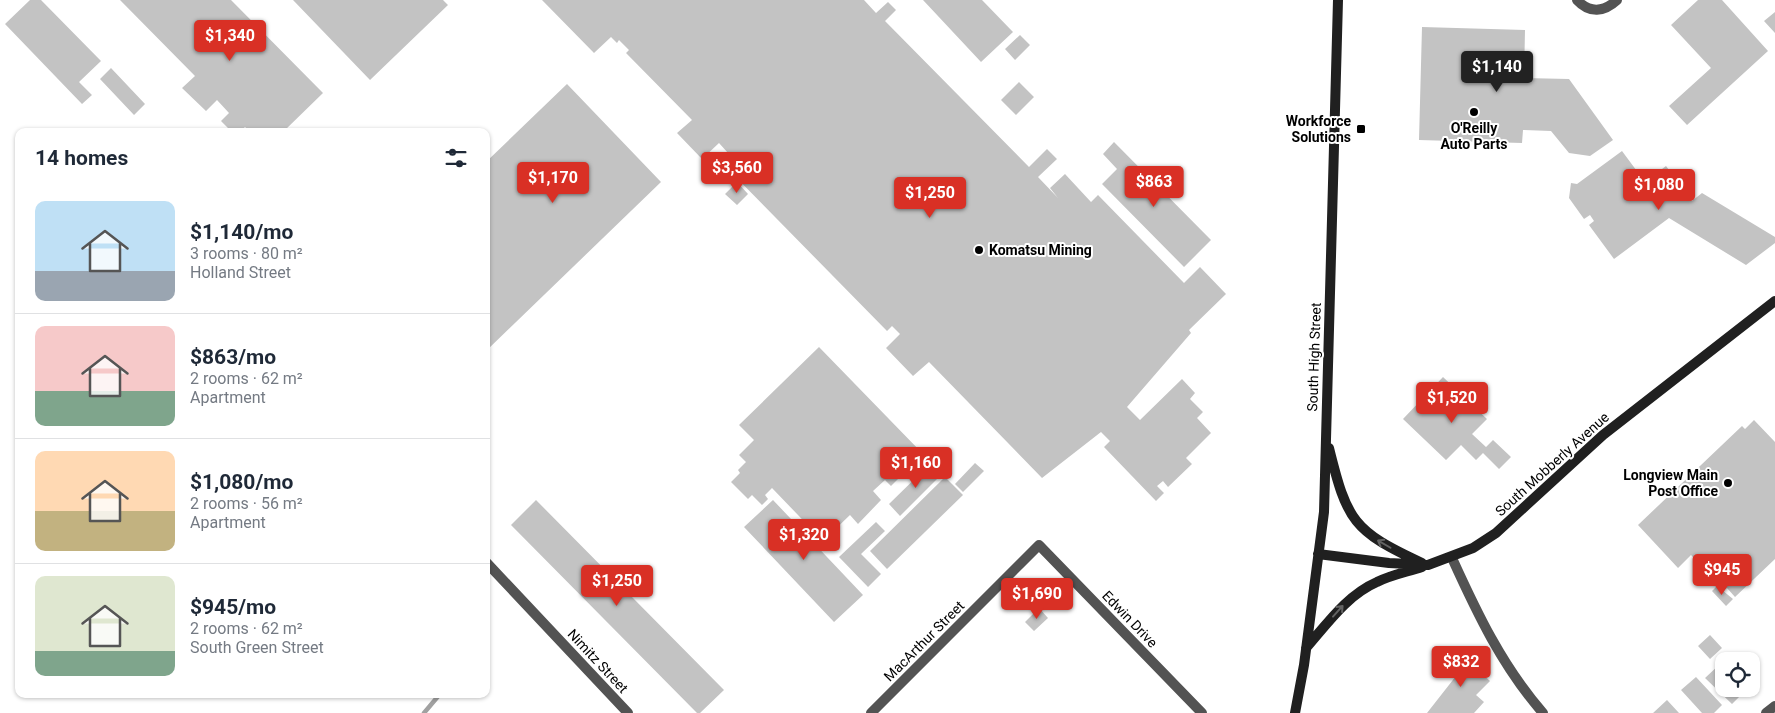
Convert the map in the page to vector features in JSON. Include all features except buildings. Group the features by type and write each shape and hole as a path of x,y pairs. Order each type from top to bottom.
{"main road":[{"name":"South High Street","path":"1295,713 1306,648 1324,512 1338,0"},
{"name":"South Mobberly Avenue","path":"1318,554 1389,563 1428,565 1452,558 1474,548 1496,533 1589,446 1662,387 1775,301"},
{"path":"1326,433 1340,492 1350,513 1367,533 1380,543 1428,565"},
{"path":"1306,648 1338,611 1358,592 1378,581 1428,565"}],"street":[{"path":"1577,0 1587,8 1594,10 1605,9 1617,0"},
{"name":"MacArthur Street","path":"871,713 1039,544"},
{"name":"Edwin Drive","path":"1039,544 1202,713"},
{"path":"1452,558 1492,642 1514,677 1543,713"},
{"name":"Nimitz Street","path":"490,566 628,713"},
{"path":"1766,713 1775,706"}],"waterway":[{"path":"424,713 437,698"}],"place":[{"name":"O'Reilly Auto Parts","path":"1474,112"},
{"name":"Workforce Solutions","path":"1361,129"},
{"name":"Komatsu Mining","path":"979,250"},
{"name":"Longview Main Post Office","path":"1728,483"}]}
